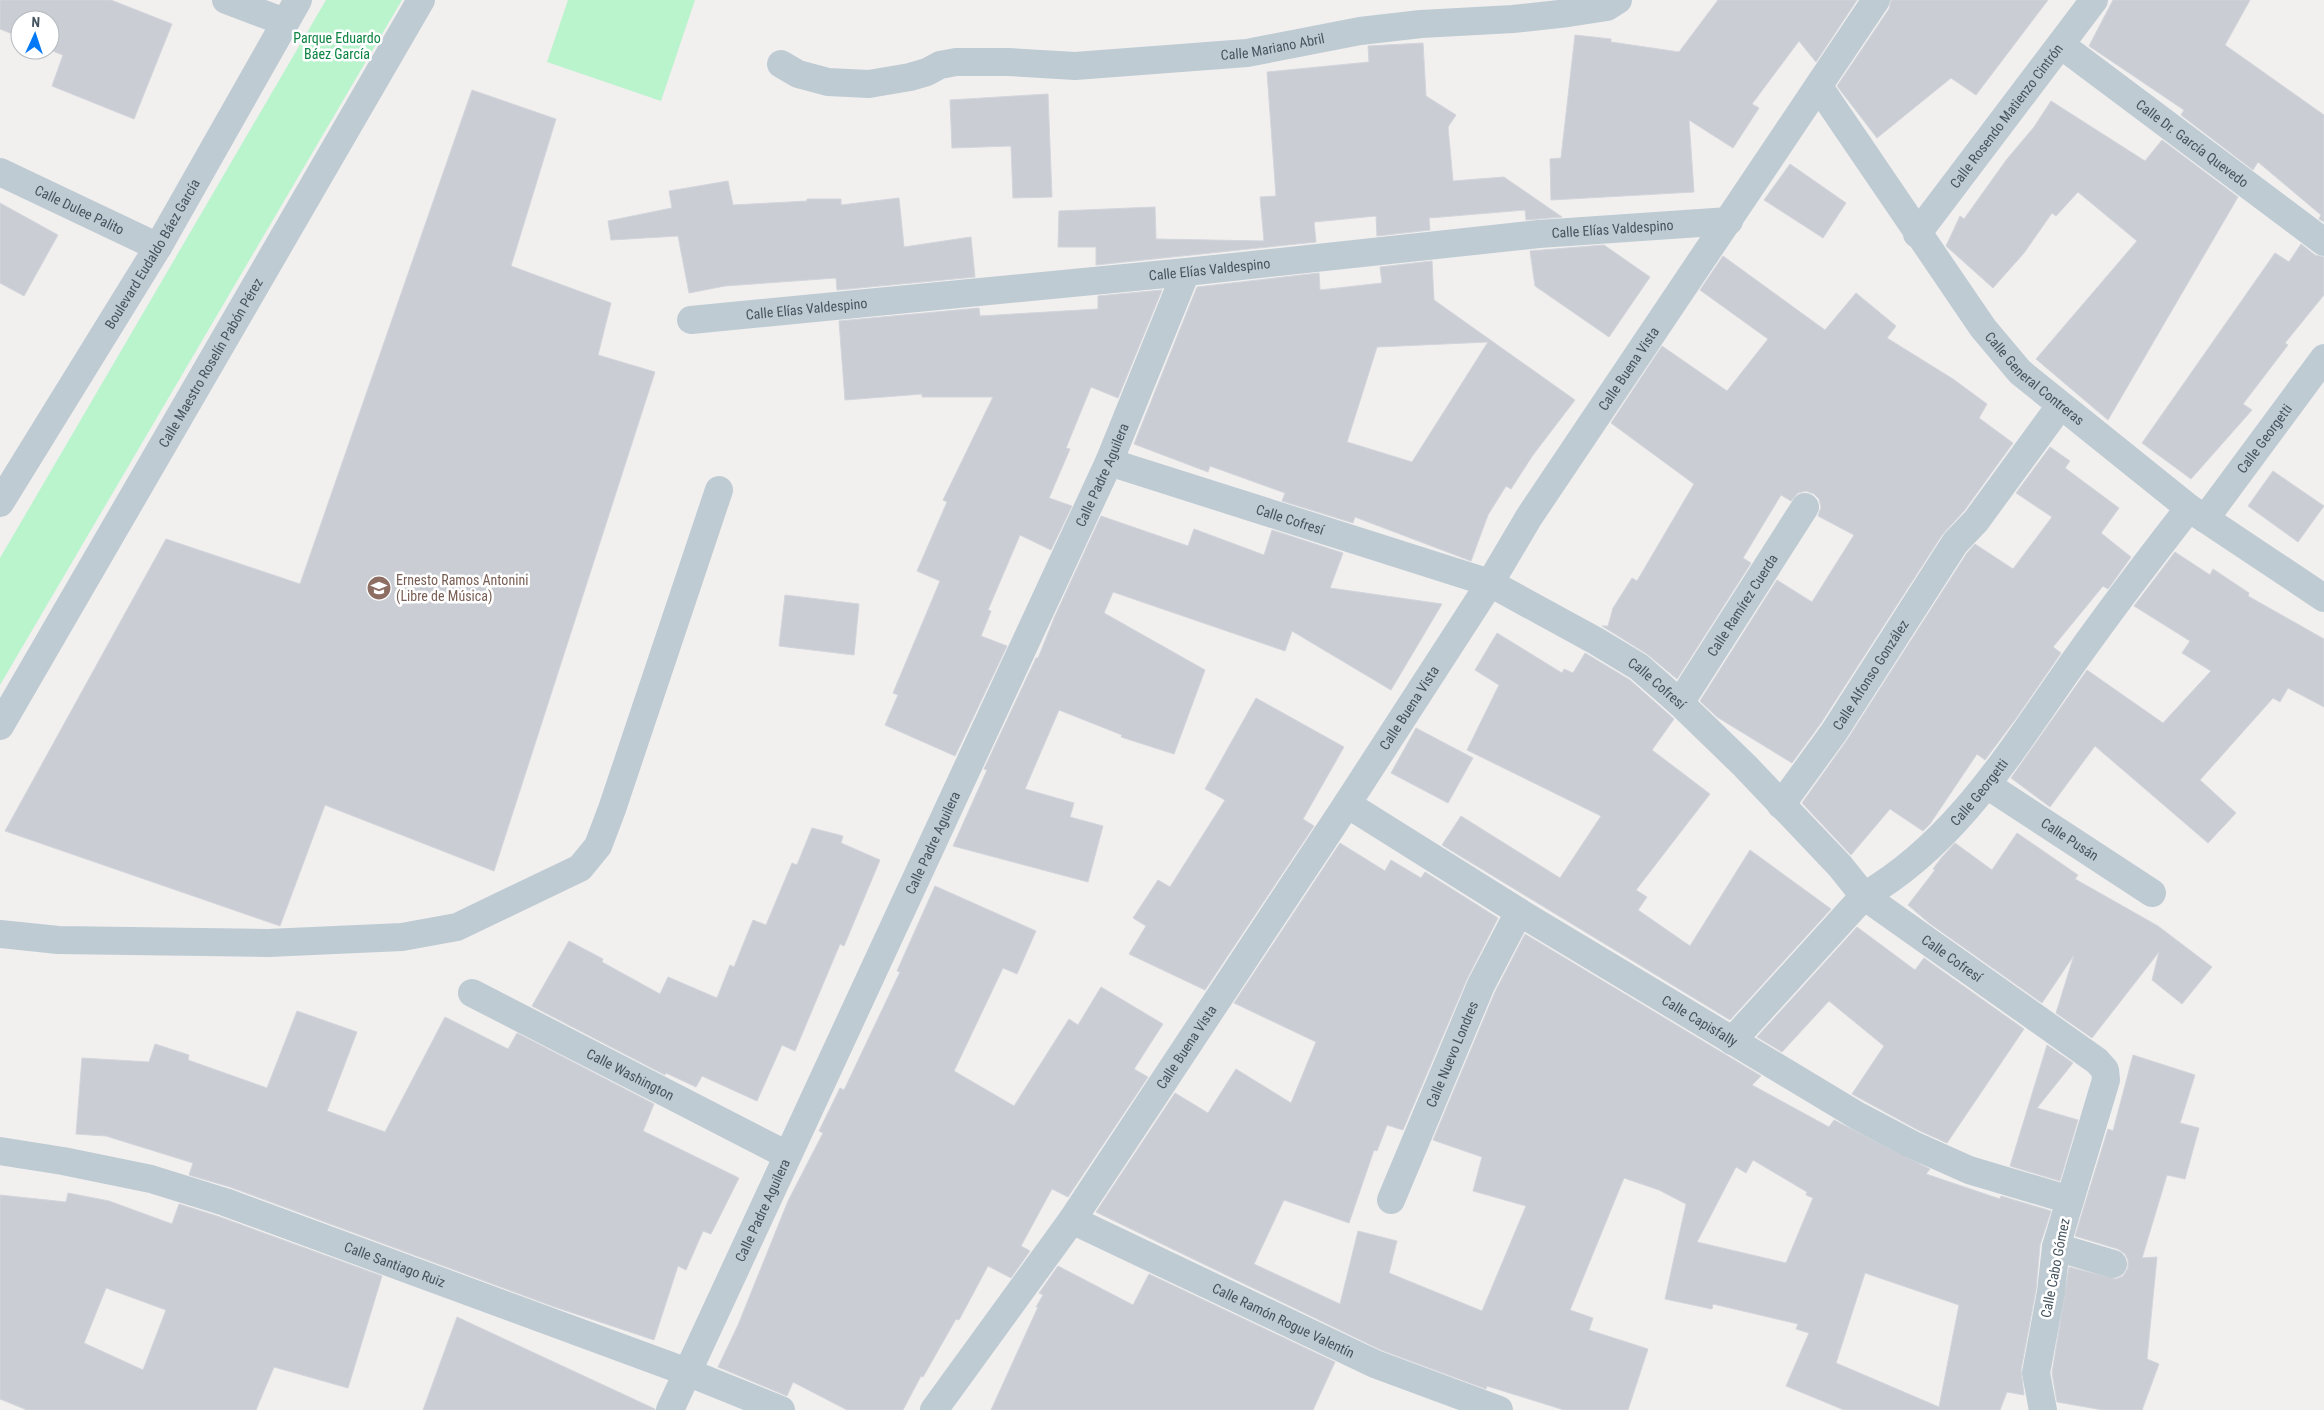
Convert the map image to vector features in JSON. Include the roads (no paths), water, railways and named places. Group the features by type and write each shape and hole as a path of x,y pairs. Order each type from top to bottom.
{"street":[{"path":"226,0 292,11"},
{"name":"Calle Maestro Roselín Pabón Pérez","path":"0,726 421,0"},
{"name":"Calle Mariano Abril","path":"781,64 798,74 838,83 869,84 927,72 940,65 956,62 1008,62 1075,66 1247,53 1360,31 1421,24 1513,19 1568,13 1607,7 1618,0"},
{"name":"Calle Buena Vista","path":"934,1410 1072,1220 1347,804 1490,583 1529,517 1876,0"},
{"name":"Calle Rosendo Matienzo Cintrón","path":"1917,234 2094,0"},
{"name":"Boulevard Eudaldo Báez García","path":"4,487 158,247 292,11"},
{"name":"Calle Dr. García Quevedo","path":"2060,45 2324,242"},
{"name":"Calle General Contreras","path":"1819,87 1917,234 1983,328 2020,372 2197,514 2324,598"},
{"name":"Calle Dulee Palito","path":"0,172 158,247"},
{"name":"Calle Elías Valdespino","path":"691,320 1186,272 1539,234 1729,221"},
{"name":"Calle Padre Aguilera","path":"670,1410 1109,462 1186,272"},
{"name":"Calle Georgetti","path":"1732,1041 1864,896 1889,882 1947,830 1987,785 2118,598 2197,514 2324,358"},
{"name":"Calle Alfonso González","path":"1781,805 1834,732 1955,543 1976,521 2060,406"},
{"name":"Calle Cofresí","path":"1109,462 1490,583 1639,667 1680,703 1745,766 1840,866 1864,896 2097,1061 2105,1070"},
{"path":"0,934 58,940 268,943 402,937 457,927 580,868 598,846 612,810 719,490"},
{"name":"Calle Ramírez Cuerda","path":"1680,703 1804,508"},
{"name":"Calle Pusán","path":"1987,785 2152,894"},
{"name":"Calle Capisfally","path":"1347,804 1519,912 1858,1116 1911,1144 1969,1170 2070,1200"},
{"name":"Calle Nuevo Londres","path":"1391,1200 1481,985 1519,912"},
{"name":"Calle Washington","path":"472,993 788,1155"},
{"name":"Calle Cabo Gómez","path":"2042,1410 2036,1373 2056,1247 2106,1080 2105,1070"},
{"name":"Calle Santiago Ruiz","path":"0,1151 64,1161 151,1179 225,1202 687,1372 781,1410"},
{"name":"Calle Ramón Rogue Valentín","path":"1072,1220 1375,1364 1499,1410"},
{"path":"2056,1247 2113,1264"}],"place":[{"name":"Ernesto Ramos Antonini (Libre de Música)","path":"379,588"}],"park label":[{"name":"Parque Eduardo Báez García","path":"337,46"}]}
